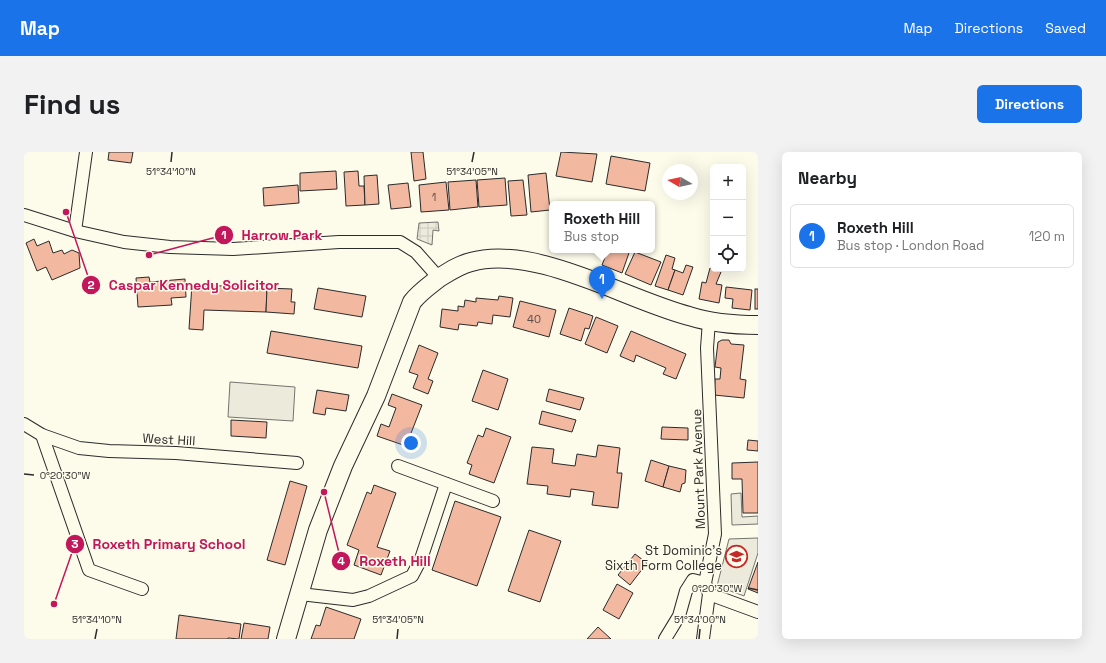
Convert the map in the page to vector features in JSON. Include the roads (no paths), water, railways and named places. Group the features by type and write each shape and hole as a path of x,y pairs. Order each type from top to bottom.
{"main road":[{"path":"286,639 318,530 342,466 376,396 412,302 421,291 439,278 453,269 472,262 490,259 531,262 594,281 689,316 709,321 751,325"}],"street":[{"path":"75,231 86,152"},
{"path":"24,215 75,231 124,242 170,247 233,249 339,242 400,242 416,252 439,278"},
{"name":"Mount Park Avenue","path":"703,639 707,589 715,534 707,348 709,321"},
{"name":"West Hill","path":"24,424 42,435 79,448 109,452 176,453 297,463"},
{"path":"42,435 89,570 142,589"},
{"path":"398,466 493,501"},
{"path":"300,594 353,600 376,593 412,576 421,559 446,484"},
{"path":"665,639 679,616 686,592 693,580 707,589 758,612"}],"place":[{"name":"Caspar Kennedy Solicitor","path":"66,212"},
{"name":"Harrow Park","path":"149,255"},
{"name":"Roxeth Hill","path":"602,299"},
{"name":"Roxeth Hill","path":"324,492"},
{"name":"St Dominic's Sixth Form College","path":"737,557"},
{"name":"Roxeth Primary School","path":"54,604"}]}
